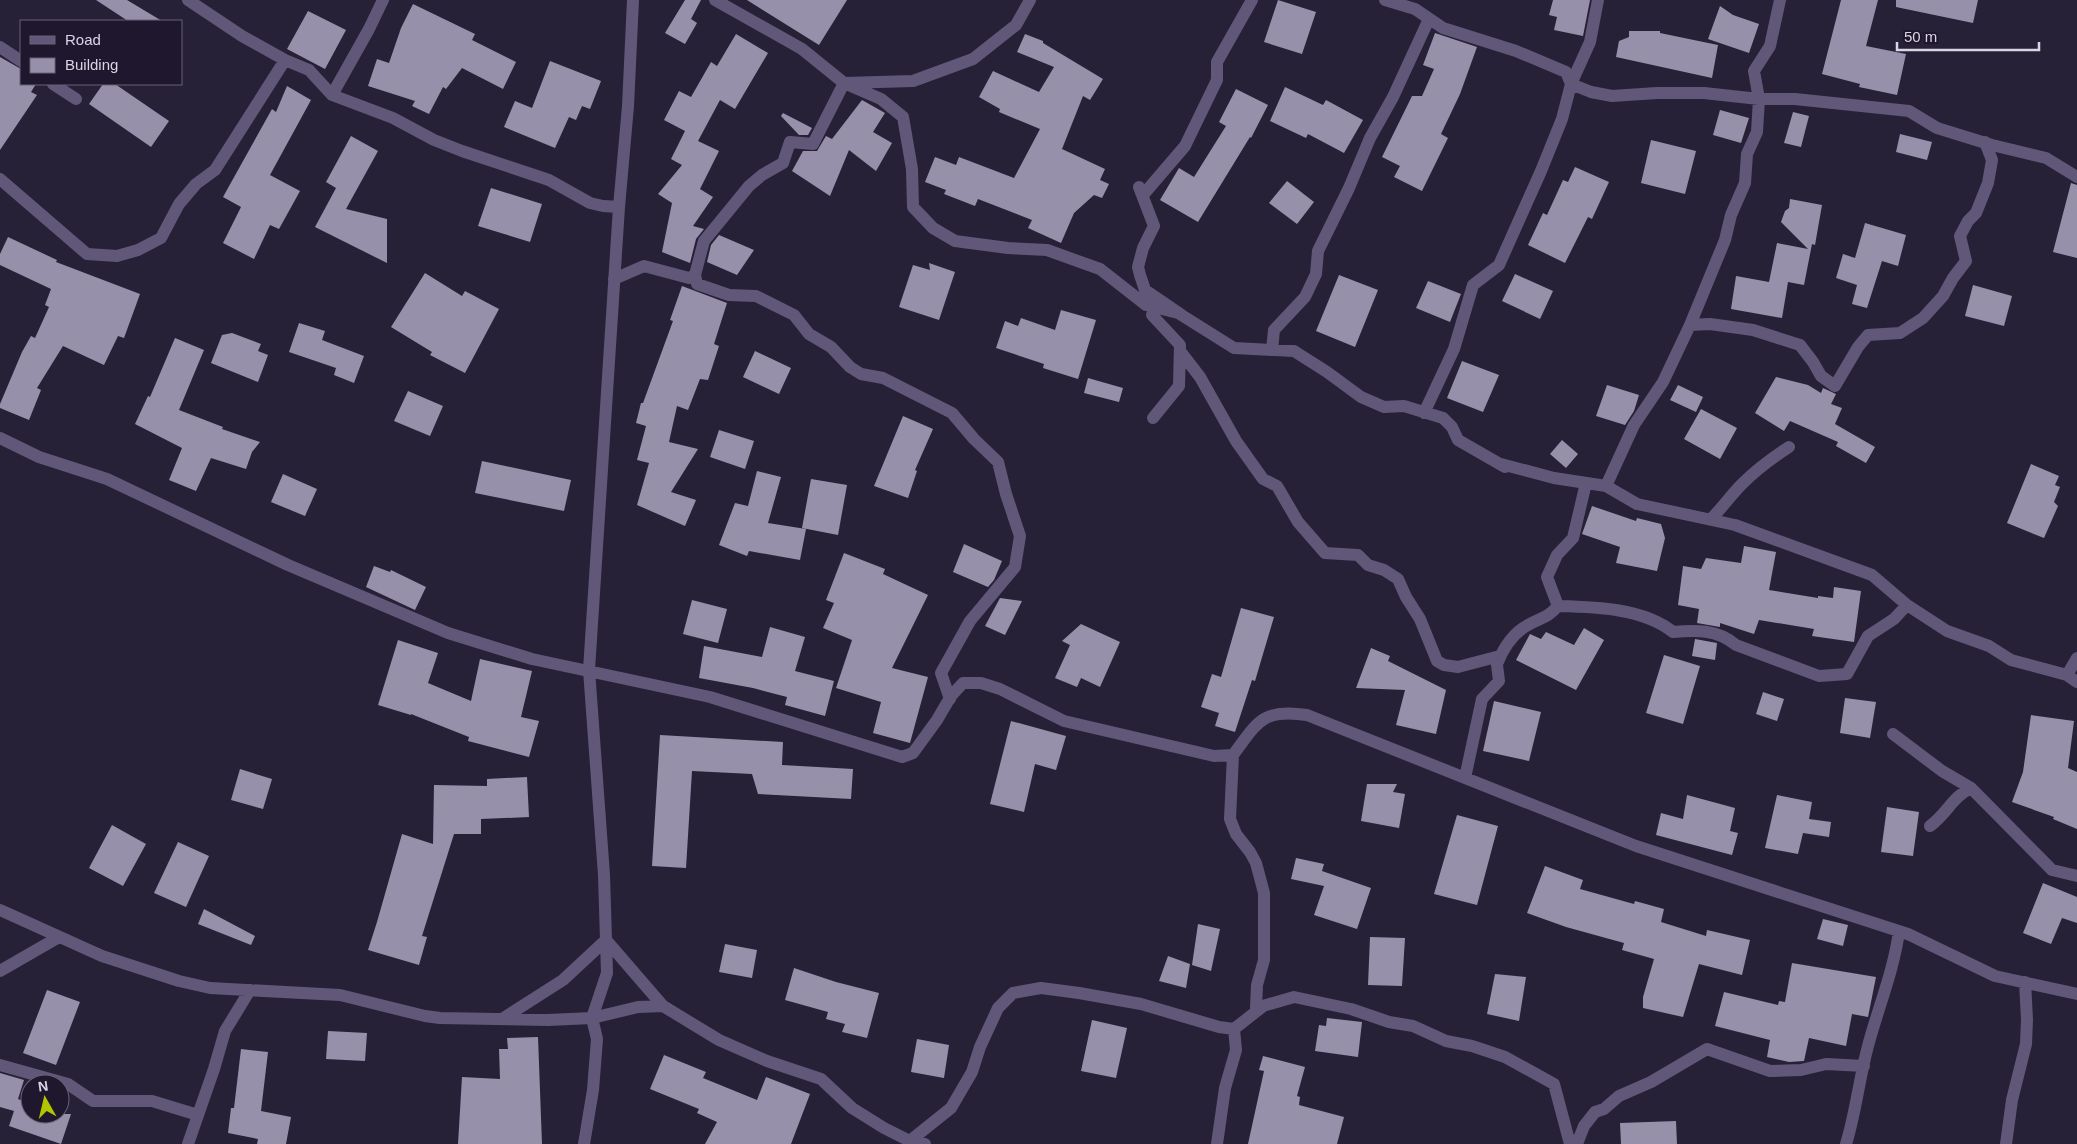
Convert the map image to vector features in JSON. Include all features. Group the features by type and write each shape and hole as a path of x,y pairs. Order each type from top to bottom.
{"street":[{"path":"188,0 242,36 285,60 309,70 332,95 393,118 434,140 462,151 549,180 590,203 603,206 619,206"},
{"path":"332,95 383,0"},
{"path":"584,1144 593,1090 596,1039 592,1018 607,973 604,875 589,670 619,206 628,106 633,0"},
{"path":"715,0 802,49 844,83 881,99 903,117 912,169 913,208 933,228 955,241 1008,248 1047,250 1074,259 1100,269 1146,305 1178,313"},
{"path":"844,83 913,81 973,59 1016,25 1030,0"},
{"path":"1252,0 1217,62 1217,80 1185,146 1141,191 1154,226 1143,248 1138,267 1145,290 1234,348 1294,351 1361,397 1384,407 1404,406 1424,414 1443,418 1452,427 1458,440 1503,465 1554,478 1606,486 1637,504 1736,525 1872,575 1908,605 1947,632 1989,646 2011,660 2072,679 2077,658"},
{"path":"1385,0 1414,9 1442,28 1516,50 1566,72 1571,84 1591,92 1612,96 1657,93 1704,93 1758,99 1795,98 1909,111 1937,128 2046,158 2077,177"},
{"path":"1424,414 1454,349 1473,285 1499,265 1531,194 1562,120 1571,84 1590,42 1598,0"},
{"path":"1606,486 1634,425 1663,382 1690,325 1725,240 1730,215 1745,183 1747,154 1756,132 1758,99 1754,71 1770,46 1780,0"},
{"path":"1272,350 1274,330 1305,297 1316,274 1318,251 1349,188 1370,138 1393,97 1429,19"},
{"path":"0,47 20,60"},
{"path":"0,179 87,254 116,256 138,250 162,238 179,204 196,184 215,170 285,60"},
{"path":"844,83 813,144 790,142 782,163 762,175 749,186 704,241 696,275 697,284 729,295 756,296 794,314 810,334 831,348 850,367 861,374 882,378 952,413 974,439 998,462 1020,536 1015,567 970,621 941,673 950,699"},
{"path":"55,85 76,99"},
{"path":"1690,325 1710,324 1753,330 1800,345 1821,376 1835,386 1858,347 1868,335 1900,333 1923,318 1943,296 1953,278 1966,261 1960,236 1968,221 1976,213 1988,183 1992,160 1985,142"},
{"path":"614,279 644,266 689,278 696,275"},
{"path":"1153,418 1178,386 1180,352 1180,345 1152,315 1158,308"},
{"path":"1180,352 1200,377 1236,441 1264,479 1277,486 1298,522 1325,553 1358,555 1368,565 1384,570 1398,579 1406,598 1420,619 1436,661 1444,665 1458,667 1496,657 1499,681 1482,699 1465,778"},
{"path":"0,438 39,457 107,479 288,565 448,633 532,659 710,697 902,757 913,753 963,683 981,683 1000,689 1064,720 1214,756 1233,755"},
{"path":"1711,519 1742,484 1788,447"},
{"path":"1558,606 1547,577 1557,555 1573,538 1586,483"},
{"path":"1497,664 1504,647 1527,625 1548,617 1558,606 1592,607 1647,616 1673,632 1708,631 1729,639 1736,644 1819,676 1847,674 1868,636 1894,619 1908,605"},
{"path":"1570,1144 1554,1084 1506,1057 1472,1046 1446,1041 1413,1026 1389,1022 1351,1009 1294,998 1256,1008 1257,985 1264,960 1264,893 1256,863 1236,834 1230,819 1233,755 1262,719 1286,712 1306,715 1636,846 1898,931 1995,976 2077,994"},
{"path":"1893,734 1942,771 1971,788 2052,870 2077,876"},
{"path":"1930,826 1940,819 1960,793 1971,788"},
{"path":"0,910 102,956 179,981 210,988 340,995 440,1018 548,1020 592,1018 638,1007 663,1006"},
{"path":"1846,1144 1854,1118 1868,1047 1898,931"},
{"path":"0,971 59,937"},
{"path":"606,940 663,1006 719,1040 767,1061 821,1079 852,1108 884,1128 925,1144"},
{"path":"502,1019 563,980 606,940"},
{"path":"2007,1143 2012,1100 2026,1044 2028,1019 2025,982"},
{"path":"911,1140 951,1108 972,1072 980,1047 998,1008 1013,993 1041,988 1079,993 1141,1004 1219,1027 1234,1029 1262,1006"},
{"path":"188,1144 225,1031 250,990"},
{"path":"1217,1144 1225,1088 1236,1050 1234,1029"},
{"path":"1577,1144 1584,1126 1596,1112 1604,1109 1619,1096 1651,1082 1707,1049 1770,1071 1801,1070 1826,1064 1864,1066"},
{"path":"0,1065 68,1084 93,1100 152,1101 198,1115"}],"building":[{"path":"96,0 127,0 160,20 126,20"},
{"path":"685,0 701,0 691,19 697,23 685,44 665,33"},
{"path":"747,0 847,0 819,45"},
{"path":"1278,0 1316,12 1302,54 1264,42"},
{"path":"1553,0 1590,0 1583,36 1554,30 1557,17 1549,15"},
{"path":"1841,0 1878,0 1866,46 1906,54 1897,95 1859,87 1860,84 1822,74"},
{"path":"1896,0 1978,0 1973,23 1896,7"},
{"path":"413,4 475,34 472,40 516,62 503,89 462,68 446,89 443,87 429,114 412,106 415,101 368,86 377,59 389,63 401,28"},
{"path":"1720,6 1733,15 1759,24 1749,53 1708,39"},
{"path":"308,11 346,30 325,69 287,49"},
{"path":"1629,31 1660,31 1660,33 1718,45 1712,78 1616,57 1619,41 1629,37"},
{"path":"1435,33 1477,47 1460,94 1441,134 1448,138 1422,191 1394,177 1400,166 1382,157 1412,96 1422,96 1434,69 1423,65"},
{"path":"736,34 768,53 735,109 720,100 698,141 719,151 700,189 713,197 693,226 704,229 696,239 690,263 662,252 672,203 658,194 682,165 671,159 685,131 664,120 679,91 691,97 711,62 717,66"},
{"path":"1025,34 1043,41 1043,43 1103,79 1090,100 1083,96 1062,149 1105,169 1100,180 1109,184 1102,198 1094,195 1074,213 1061,243 1028,228 1032,220 978,199 975,206 944,194 946,190 925,182 935,157 956,165 959,157 1014,178 1040,129 999,112 1000,109 979,97 993,71 1039,92 1054,67 1017,52"},
{"path":"0,57 20,68 20,85 35,85 31,92 37,95 0,150"},
{"path":"550,61 601,81 590,109 582,106 576,120 569,117 555,148 504,127 515,101 532,108"},
{"path":"102,85 116,85 169,121 151,147 89,104"},
{"path":"287,86 311,100 270,175 300,191 279,229 270,225 254,259 223,243 241,207 223,197 272,109 276,112"},
{"path":"1285,87 1323,105 1326,100 1363,120 1344,153 1308,134 1306,138 1270,121"},
{"path":"1236,89 1268,105 1251,138 1198,222 1160,200 1179,168 1194,177 1226,126 1219,122"},
{"path":"862,100 885,113 873,132 892,143 876,171 849,150 830,196 792,171 803,151 817,151 826,136 832,139"},
{"path":"1720,110 1749,118 1741,143 1713,135"},
{"path":"1793,112 1809,116 1801,147 1784,143"},
{"path":"783,113 812,128 808,135 799,135 781,116"},
{"path":"1900,134 1932,142 1927,160 1896,152"},
{"path":"351,136 378,151 346,209 387,219 387,263 315,227 336,188 326,182"},
{"path":"1651,140 1696,151 1685,194 1641,183"},
{"path":"1575,167 1609,182 1592,219 1588,217 1565,263 1528,245 1543,213 1547,215 1563,180 1568,182"},
{"path":"1287,181 1314,202 1297,224 1269,203"},
{"path":"2071,183 2077,185 2077,258 2053,252"},
{"path":"491,188 542,204 530,242 478,226"},
{"path":"1790,199 1822,205 1815,245 1812,244 1804,285 1788,282 1782,318 1731,309 1736,276 1769,282 1777,243 1808,249 1781,222 1785,211 1789,208"},
{"path":"1865,223 1906,235 1898,266 1882,261 1867,308 1852,304 1857,285 1836,278 1843,254 1855,258"},
{"path":"719,235 754,250 737,275 707,262 711,245"},
{"path":"8,237 57,260 56,262 140,294 124,338 118,336 104,365 63,346 37,388 41,390 29,420 0,408 0,404 22,352 31,336 35,338 49,307 45,305 51,289 0,265 0,254"},
{"path":"929,263 955,272 939,320 899,307 913,265 930,270"},
{"path":"425,273 462,296 465,291 499,309 465,373 430,355 432,352 391,327"},
{"path":"1515,274 1553,291 1540,319 1502,301"},
{"path":"1339,275 1378,290 1355,347 1316,331"},
{"path":"1428,281 1461,294 1450,322 1416,308"},
{"path":"1973,285 2012,296 2004,326 1965,316"},
{"path":"682,286 727,303 714,344 719,346 708,380 700,379 688,410 677,406 669,442 698,449 671,492 696,500 685,526 637,505 649,463 637,460 646,426 636,423 641,403 643,403 673,321 670,320"},
{"path":"1061,310 1096,320 1078,379 1043,368 1044,364 996,348 1005,321 1018,326 1021,318 1055,330"},
{"path":"299,323 325,331 322,340 364,356 354,383 334,375 336,368 289,352"},
{"path":"232,333 261,344 258,351 268,355 258,382 211,363 222,335"},
{"path":"175,338 204,350 179,410 223,427 222,429 260,442 252,452 246,469 211,458 196,491 169,480 182,448 135,424 148,396 150,397"},
{"path":"755,351 791,368 779,394 743,377"},
{"path":"1462,361 1499,375 1483,412 1447,398"},
{"path":"1776,377 1808,385 1821,393 1823,388 1836,394 1831,404 1842,408 1835,424 1875,447 1866,463 1836,446 1838,442 1790,421 1784,431 1755,413"},
{"path":"1088,378 1123,388 1119,402 1084,393"},
{"path":"1607,385 1639,395 1634,411 1625,425 1596,416"},
{"path":"1678,385 1703,397 1696,412 1670,400"},
{"path":"408,391 443,406 430,436 394,421"},
{"path":"1701,409 1737,428 1720,459 1684,439"},
{"path":"903,416 933,429 915,470 917,471 908,498 874,486"},
{"path":"719,430 754,441 745,469 710,457"},
{"path":"1562,440 1578,454 1566,468 1550,454"},
{"path":"482,461 571,480 564,511 475,493"},
{"path":"2031,464 2059,476 2055,485 2060,487 2054,502 2058,506 2044,538 2007,523"},
{"path":"757,471 781,477 768,523 806,529 800,560 749,551 747,556 719,545 735,503 748,506"},
{"path":"283,474 317,489 305,516 271,502"},
{"path":"811,479 847,485 838,535 802,528"},
{"path":"1592,506 1636,521 1637,518 1661,524 1665,538 1657,571 1616,563 1620,547 1582,534"},
{"path":"964,544 1002,561 994,580 988,587 953,572"},
{"path":"1744,546 1776,552 1769,590 1818,598 1818,596 1833,598 1834,587 1861,591 1854,642 1812,636 1814,629 1759,620 1754,634 1720,623 1720,627 1697,623 1699,609 1678,605 1683,566 1701,569 1706,558 1741,563"},
{"path":"844,553 885,569 883,574 928,595 892,668 928,677 910,743 873,733 881,702 836,688 852,640 823,628 834,603 826,600"},
{"path":"374,566 390,572 391,570 426,587 415,610 366,587"},
{"path":"1000,598 1022,601 1005,635 985,626"},
{"path":"692,600 727,609 718,643 683,634"},
{"path":"1241,608 1274,617 1255,681 1252,680 1235,732 1215,726 1219,713 1201,707 1212,674 1221,677"},
{"path":"1081,624 1120,642 1100,687 1081,678 1077,687 1055,678 1070,645 1062,641"},
{"path":"770,627 805,637 795,671 834,681 825,716 785,705 787,697 753,688 699,678 704,646 762,657"},
{"path":"1584,628 1604,640 1576,690 1516,660 1530,634 1541,639 1546,632 1574,645"},
{"path":"1695,639 1717,643 1715,660 1692,656"},
{"path":"398,640 438,653 428,683 471,701 480,659 532,671 521,717 539,721 529,757 468,741 469,737 411,714 378,705"},
{"path":"1371,648 1390,656 1388,661 1446,690 1436,734 1396,725 1405,690 1356,688"},
{"path":"1664,655 1700,666 1683,724 1646,713"},
{"path":"1763,692 1784,699 1777,721 1756,714"},
{"path":"1845,698 1876,702 1870,738 1840,733"},
{"path":"1494,701 1541,712 1529,761 1483,751"},
{"path":"2031,715 2074,721 2068,768 2077,772 2077,829 2053,819 2054,817 2012,802 2023,772"},
{"path":"1011,721 1066,736 1056,770 1035,764 1024,812 990,804"},
{"path":"660,735 783,742 782,765 853,769 851,799 758,794 752,774 692,771 686,868 652,866"},
{"path":"240,769 272,779 263,809 231,800"},
{"path":"527,777 529,817 481,819 481,834 454,834 422,936 427,937 419,965 368,950 402,834 433,844 434,785 487,786 487,779"},
{"path":"1367,784 1397,784 1393,792 1405,794 1399,828 1361,821"},
{"path":"1687,795 1735,808 1730,831 1738,833 1732,855 1656,835 1661,813 1683,819"},
{"path":"1777,795 1812,802 1809,819 1831,822 1829,837 1803,833 1798,854 1765,848"},
{"path":"1887,807 1919,812 1913,856 1881,852"},
{"path":"1457,815 1498,826 1477,905 1434,894"},
{"path":"112,825 146,844 123,886 89,868"},
{"path":"178,842 209,856 186,907 154,893"},
{"path":"1296,858 1324,864 1322,871 1371,888 1357,929 1314,915 1324,886 1291,879"},
{"path":"1545,866 1583,880 1580,889 1634,904 1635,901 1664,909 1661,922 1706,936 1707,930 1750,940 1742,975 1699,964 1683,1017 1643,1008 1643,997 1654,959 1622,950 1624,943 1566,927 1527,913"},
{"path":"2043,883 2077,897 2077,923 2062,918 2051,944 2023,933"},
{"path":"204,909 255,936 251,945 198,924"},
{"path":"1823,919 1848,925 1843,946 1817,939"},
{"path":"1198,924 1220,929 1211,971 1192,965"},
{"path":"1370,937 1405,938 1402,986 1368,985"},
{"path":"725,944 757,950 752,978 719,972"},
{"path":"1168,956 1190,964 1186,988 1159,981"},
{"path":"1792,963 1876,977 1868,1017 1852,1014 1846,1046 1809,1038 1804,1061 1789,1062 1767,1057 1770,1040 1715,1026 1724,992 1778,1005 1779,1001 1785,1002"},
{"path":"794,968 836,982 879,993 867,1038 842,1032 845,1024 826,1019 828,1012 785,1000"},
{"path":"1495,974 1526,977 1519,1021 1487,1014"},
{"path":"47,990 80,1002 56,1065 23,1053"},
{"path":"1327,1018 1362,1022 1358,1057 1315,1051 1319,1025 1326,1026"},
{"path":"1092,1020 1127,1028 1116,1078 1081,1071"},
{"path":"328,1031 367,1033 365,1061 326,1059"},
{"path":"538,1037 542,1144 458,1144 462,1077 500,1079 499,1049 508,1049 507,1038"},
{"path":"917,1039 949,1045 944,1078 911,1072"},
{"path":"241,1049 268,1052 261,1111 291,1117 286,1144 257,1144 258,1139 228,1133 231,1108 234,1108"},
{"path":"664,1055 706,1072 703,1078 757,1100 766,1077 810,1094 791,1144 705,1144 717,1122 697,1113 699,1109 650,1089"},
{"path":"1263,1056 1305,1067 1297,1096 1300,1097 1299,1105 1344,1117 1337,1144 1248,1144 1264,1071 1259,1070"},
{"path":"0,1073 20,1079 18,1099 20,1100 20,1124 68,1124 61,1144 9,1126 14,1111 0,1107"},
{"path":"1676,1121 1677,1144 1621,1144 1620,1123"}]}
